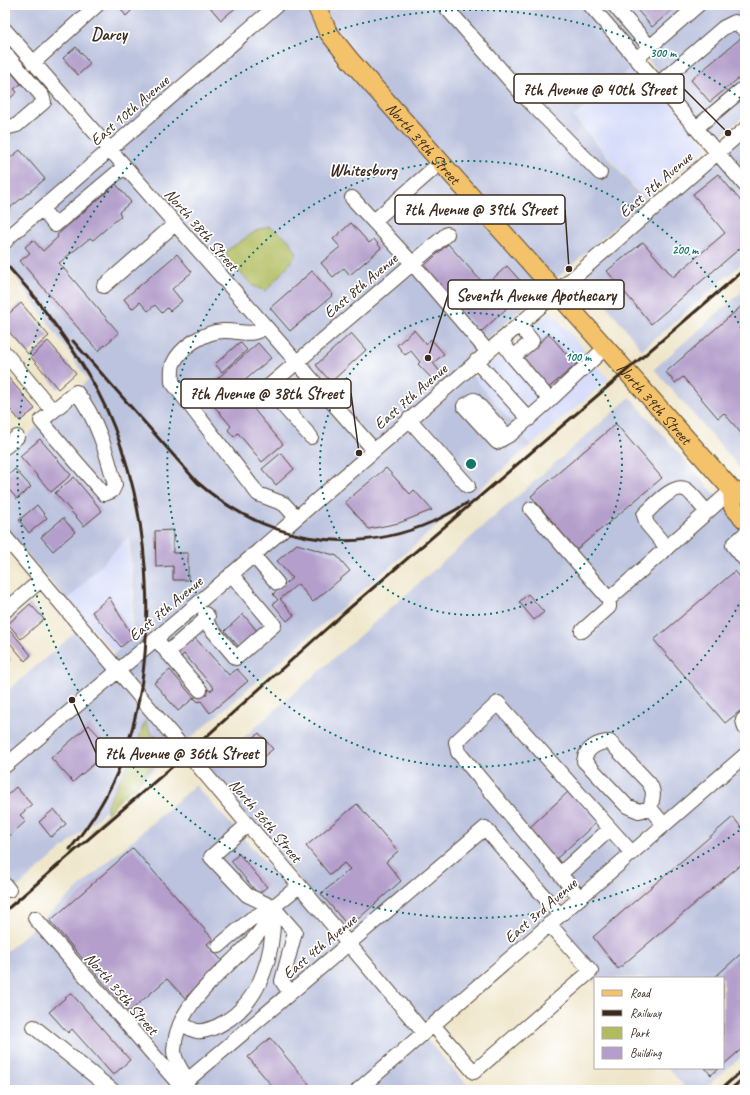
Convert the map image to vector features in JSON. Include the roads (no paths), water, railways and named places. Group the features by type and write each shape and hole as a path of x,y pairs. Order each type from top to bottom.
{"main road":[{"name":"North 39th Street","path":"316,5 328,32 335,42 556,292 739,492"},
{"path":"739,492 733,507 745,520"}],"street":[{"path":"34,63 97,5"},
{"name":"East 10th Avenue","path":"5,242 10,236 277,5"},
{"path":"444,5 516,88 600,173"},
{"path":"590,5 745,185"},
{"path":"614,5 650,47"},
{"path":"636,59 698,5"},
{"path":"658,84 723,28 735,22 745,30"},
{"name":"North 38th Street","path":"5,30 295,362 374,450"},
{"path":"5,53 42,96 44,102 17,125 5,128"},
{"path":"696,128 745,87"},
{"name":"East 7th Avenue","path":"5,766 231,574 745,128"},
{"path":"374,221 441,162"},
{"path":"42,209 55,225 124,167"},
{"path":"352,198 413,264 488,352"},
{"path":"104,286 175,224"},
{"name":"East 8th Avenue","path":"311,437 269,390 269,386 295,362 447,234"},
{"path":"513,358 532,340 519,325"},
{"path":"265,327 253,334 225,331 211,332 191,344 177,357 172,365 172,382 258,494 284,504 296,517"},
{"path":"501,340 513,358 550,400"},
{"path":"506,436 550,400 606,347"},
{"path":"5,353 53,411"},
{"path":"476,362 528,419"},
{"path":"76,392 84,402 101,438 112,472 115,485 112,491 104,494 41,422 53,411 76,392"},
{"path":"409,419 468,486"},
{"path":"5,447 17,437"},
{"path":"667,548 647,524 644,515 661,498 678,488 687,490 707,512"},
{"path":"609,599 707,512 739,492"},
{"path":"531,509 609,599 609,607 582,631"},
{"path":"745,534 733,545 745,560"},
{"name":"North 36th Street","path":"5,537 348,944 428,1029 474,1072 591,971 549,924"},
{"path":"253,555 277,583"},
{"path":"204,620 236,658 274,625 231,574"},
{"path":"5,611 41,580"},
{"path":"167,652 208,617 196,604"},
{"path":"155,639 200,690"},
{"path":"580,898 458,752 456,742 498,703 632,853"},
{"path":"745,718 743,720 745,728"},
{"path":"600,742 610,742 649,783 653,790 654,796 650,808 639,811 627,806 590,767 584,760 585,756 593,747 600,742"},
{"name":"East 3rd Avenue","path":"358,1090 745,755"},
{"path":"650,808 664,825"},
{"path":"247,825 211,857 247,895 273,907 295,932 282,981 290,993"},
{"name":"East 4th Avenue","path":"182,1087 484,828 560,915"},
{"path":"560,874 610,829"},
{"path":"219,946 251,919 273,907 299,886"},
{"path":"182,1087 180,1070 174,1051 180,1024 196,998 264,926 273,907"},
{"path":"180,1024 198,1031 216,1028 229,1020 247,1003 256,990 266,967 274,927 273,907"},
{"name":"North 35th Street","path":"35,918 182,1087"},
{"path":"34,1027 112,1090"}],"railway":[{"path":"5,263 35,297"},
{"path":"5,911 188,753 345,612 745,269"},
{"path":"32,294 56,326 88,374 98,391 114,427 127,466 137,507 143,550 146,594 146,637 142,681 134,722 122,761 112,785 93,818 70,849"},
{"path":"73,341 197,482 223,502 250,518 279,530 308,537 339,540 370,539 401,533 432,522 467,503"},
{"path":"720,1090 745,1068"},
{"path":"730,1090 745,1077"},
{"path":"739,1090 745,1085"}],"place":[{"name":"7th Avenue @ 40th Street","path":"728,133"},
{"name":"7th Avenue @ 39th Street","path":"569,269"},
{"name":"Seventh Avenue Apothecary","path":"428,358"},
{"name":"7th Avenue @ 38th Street","path":"359,453"},
{"name":"7th Avenue @ 36th Street","path":"72,700"}],"district":[{"name":"Darcy","path":"109,34"},
{"name":"Whitesburg","path":"363,170"}]}
